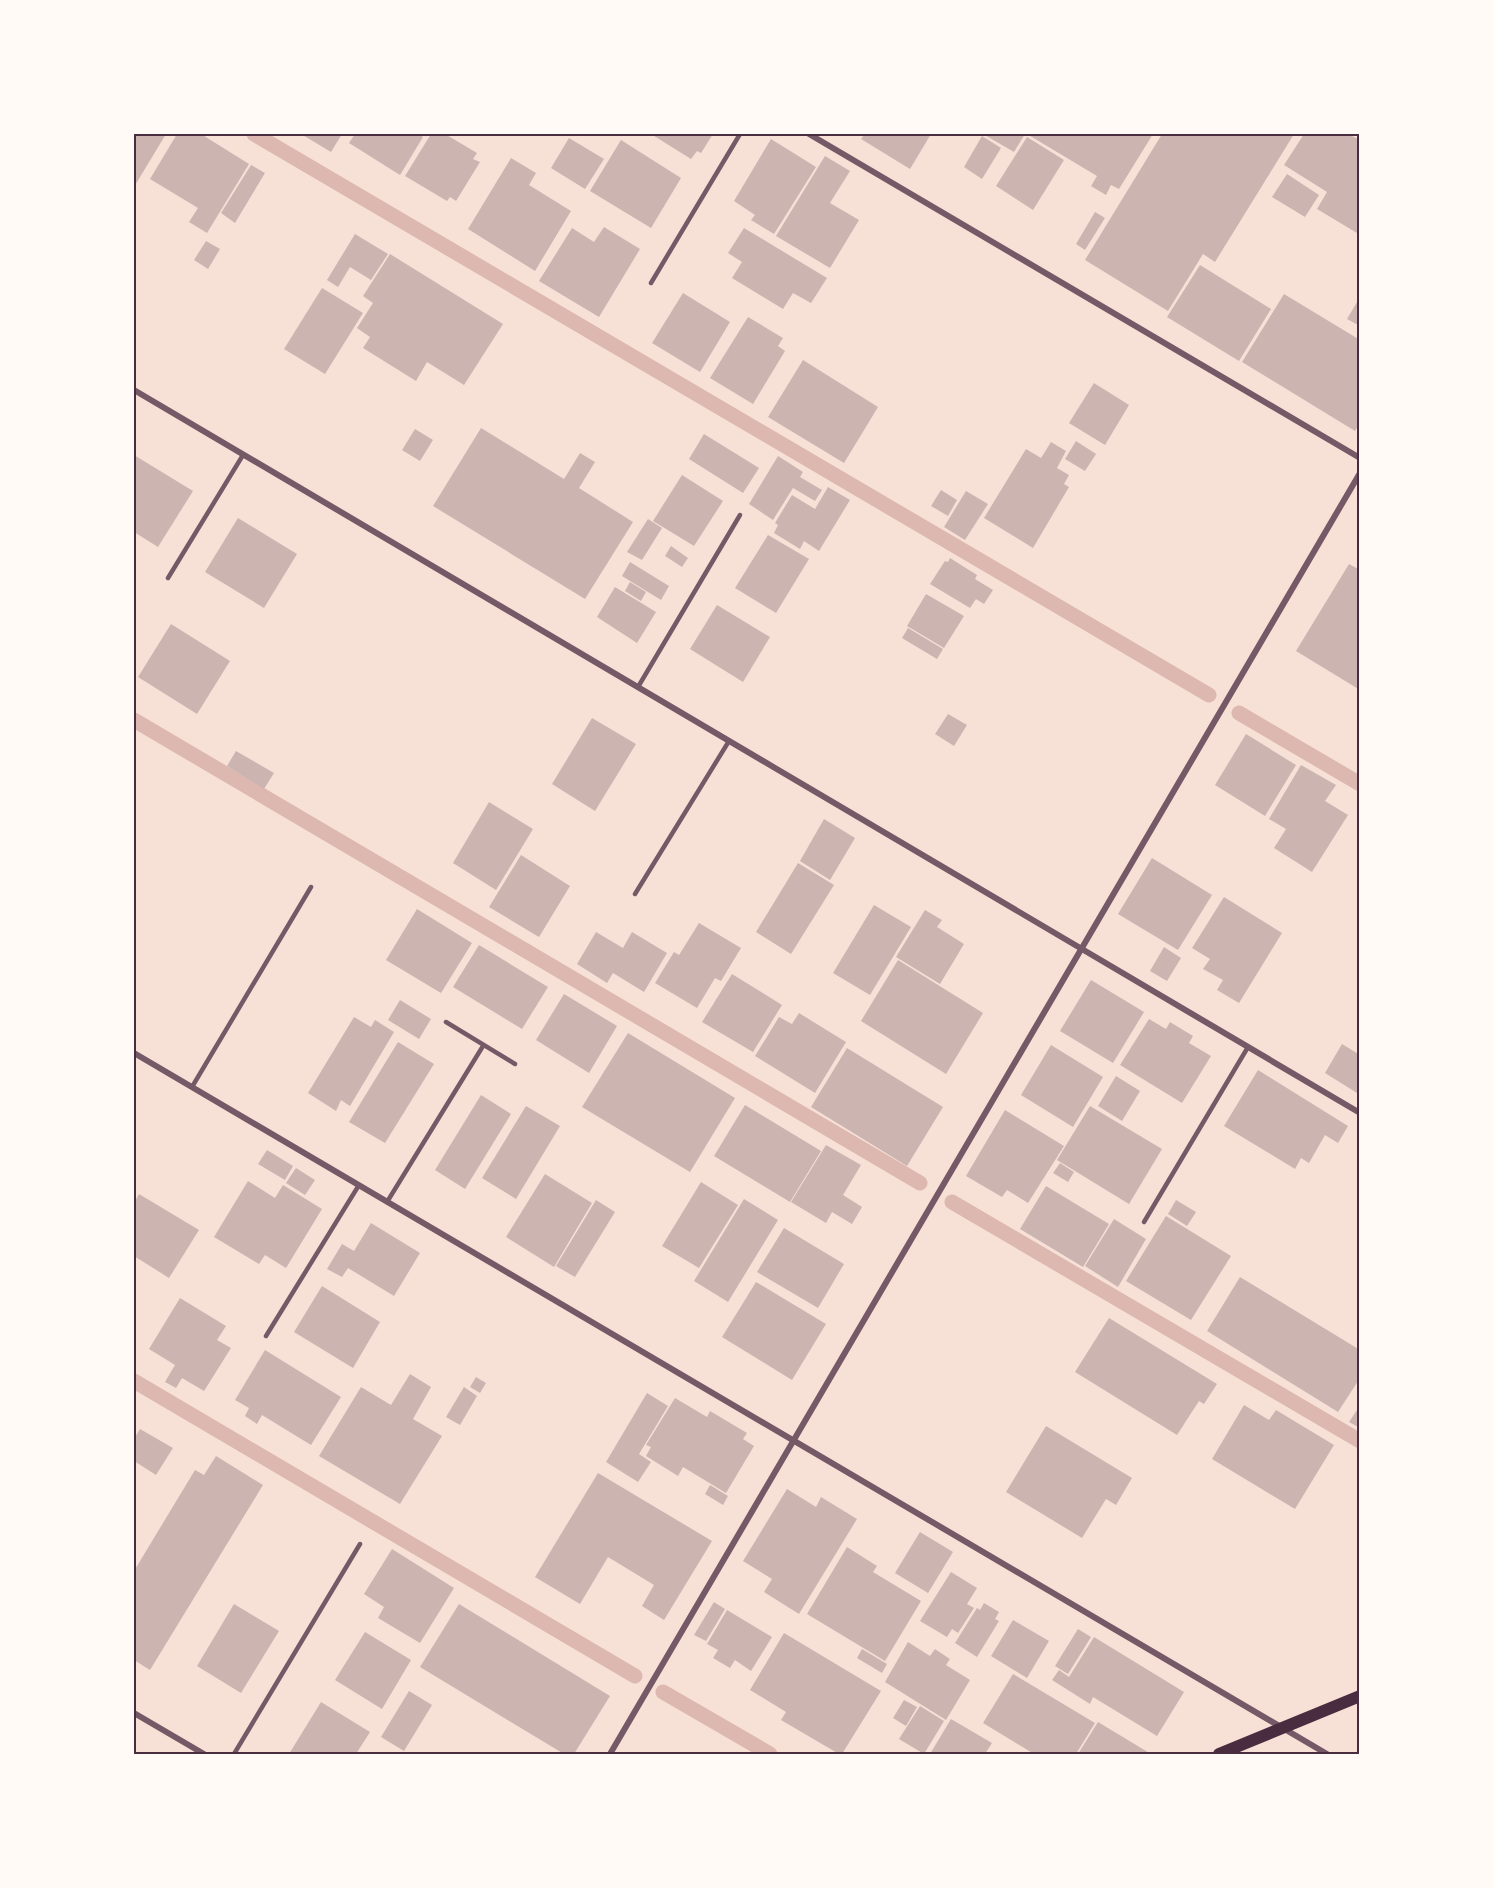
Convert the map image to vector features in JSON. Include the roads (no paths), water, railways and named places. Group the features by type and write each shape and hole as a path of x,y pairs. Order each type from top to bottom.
{"main road":[{"path":"1219,1755 1359,1696"}],"street":[{"path":"809,134 1359,458"},
{"path":"134,390 1359,1113"},
{"path":"610,1755 1359,473"},
{"path":"134,1053 1327,1755"},
{"path":"134,1713 204,1755"}],"lane":[{"path":"651,283 740,134"},
{"path":"168,578 243,455"},
{"path":"638,687 740,515"},
{"path":"635,894 729,741"},
{"path":"192,1088 310,887"},
{"path":"446,1022 515,1064"},
{"path":"387,1202 483,1046"},
{"path":"1144,1222 1248,1047"},
{"path":"266,1336 358,1185"},
{"path":"234,1755 360,1544"}],"waterway":[{"path":"254,134 1209,695"},
{"path":"1239,713 1360,784"},
{"path":"134,720 920,1183"},
{"path":"952,1202 1360,1441"},
{"path":"134,1381 635,1676"},
{"path":"663,1692 770,1754"}]}
